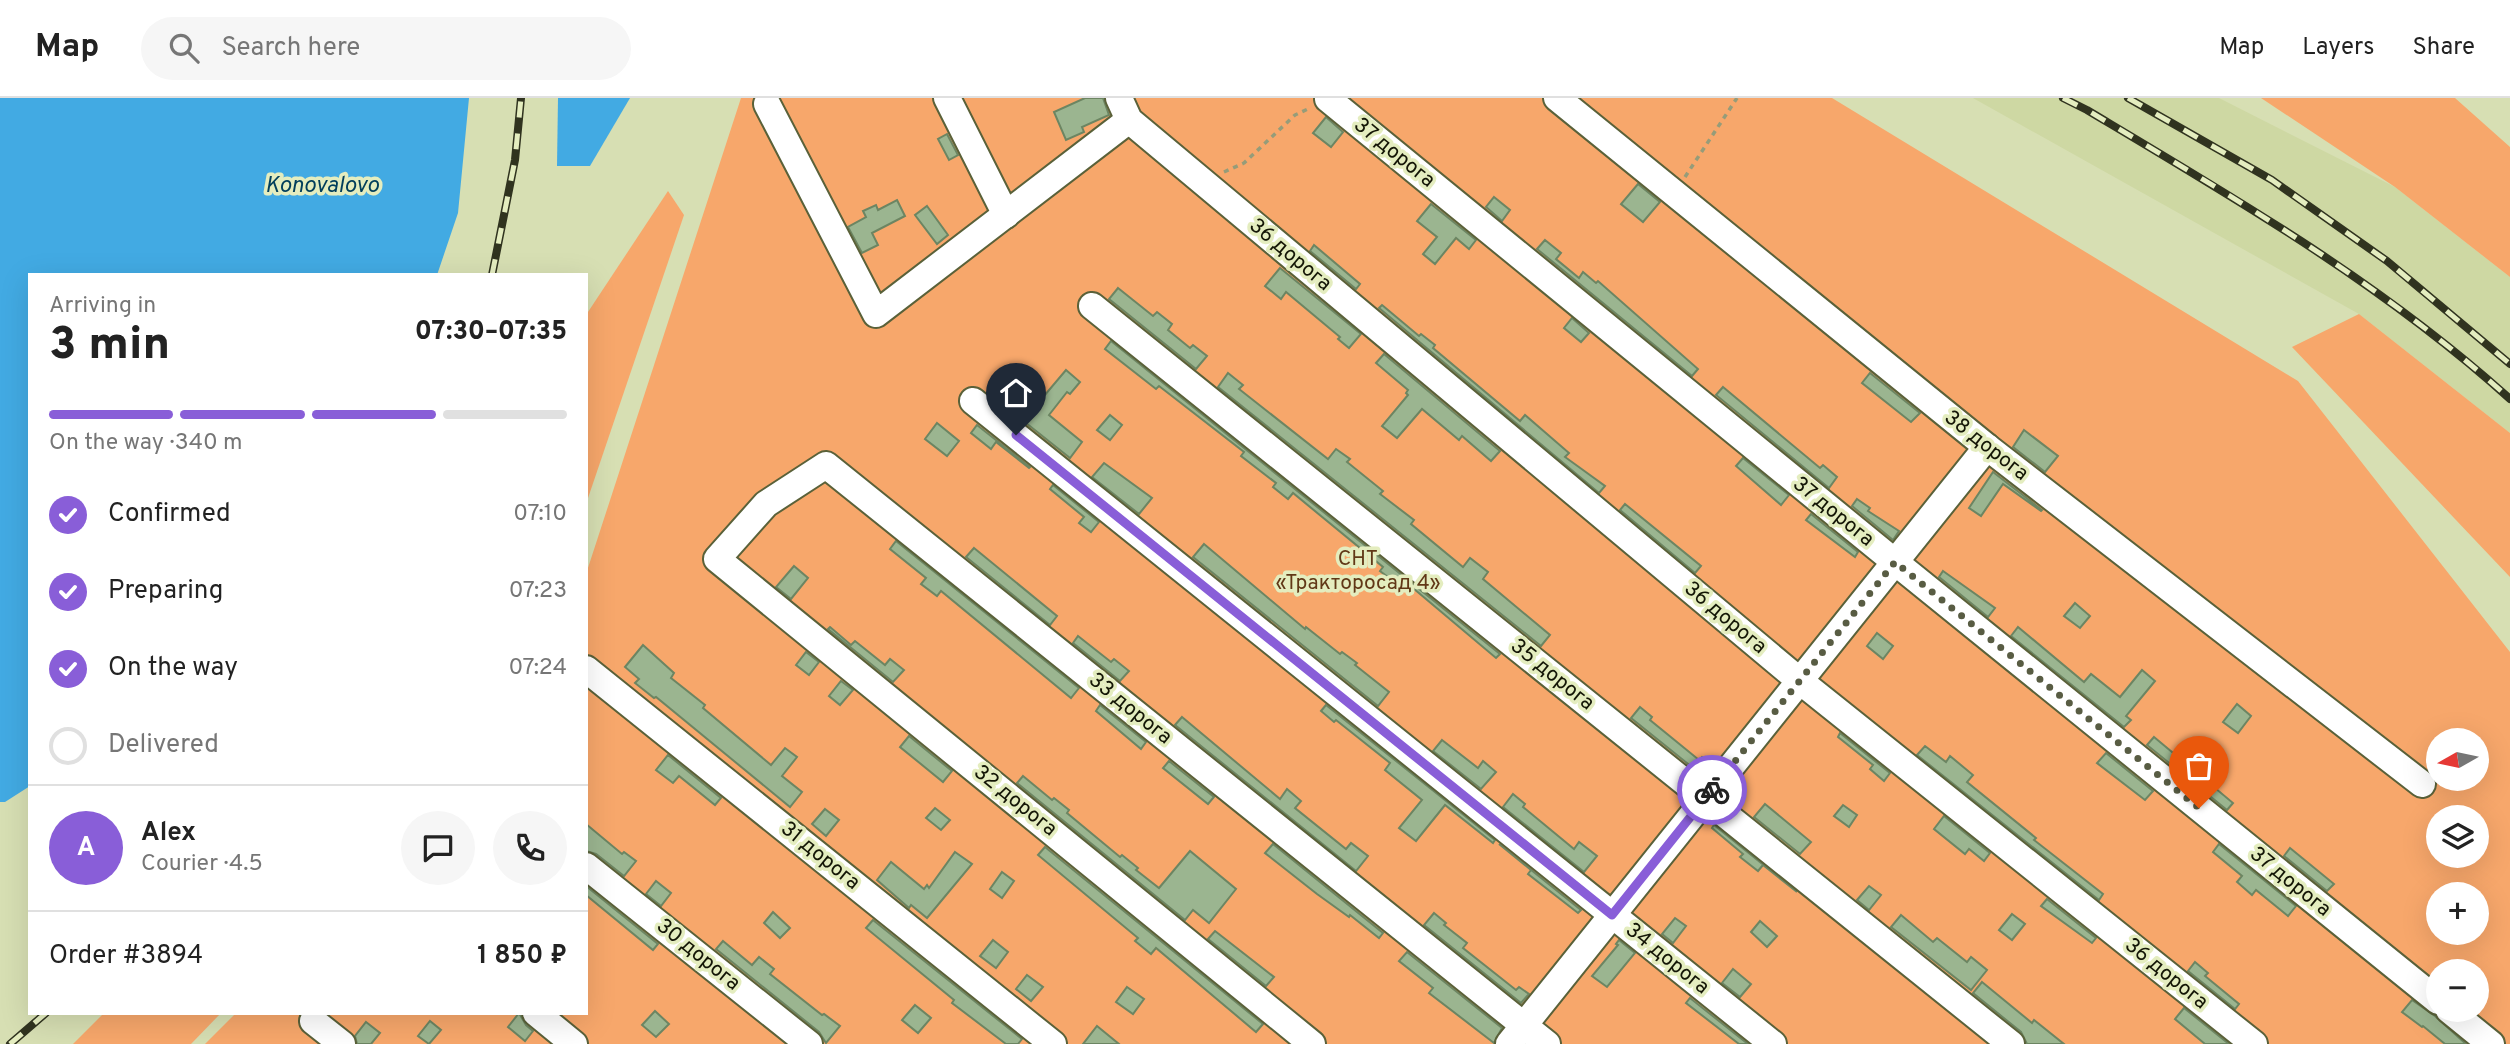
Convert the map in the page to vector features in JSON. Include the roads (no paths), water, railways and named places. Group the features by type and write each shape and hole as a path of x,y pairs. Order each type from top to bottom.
{"street":[{"path":"947,98 1006,215"},
{"name":"38 дорога","path":"1557,98 1987,447 2422,784"},
{"name":"37 дорога","path":"1328,99 2426,991"},
{"path":"767,104 876,314 1006,215 1124,109"},
{"name":"36 дорога","path":"1124,109 1204,183 1800,681 2254,1044"},
{"name":"35 дорога","path":"1092,306 2011,1044"},
{"name":"34 дорога","path":"973,401 1773,1044"},
{"path":"1516,1035 1987,447"},
{"name":"33 дорога","path":"718,559 766,504 826,465 1516,1035 1547,1044"},
{"name":"32 дорога","path":"718,559 1312,1044"},
{"name":"31 дорога","path":"588,670 1053,1044"},
{"name":"30 дорога","path":"588,868 809,1044"},
{"path":"538,1015 574,1044"},
{"path":"313,1021 342,1044"},
{"path":"2464,1022 2491,1044"}],"water":[{"name":"Konovalovo","path":"0,98 469,98 458,213 438,273 28,273 28,787 5,802 0,802"},
{"path":"558,98 630,98 590,166 557,166"}],"railway":[{"path":"492,273 515,160 521,98"},
{"path":"2063,98 2252,209 2306,244 2411,318 2510,399"},
{"path":"2128,98 2272,180 2387,261 2510,364"},
{"path":"10,1044 44,1015"}],"park label":[{"name":"СНТ «Тракторосад 4»","path":"1358,571"}]}
